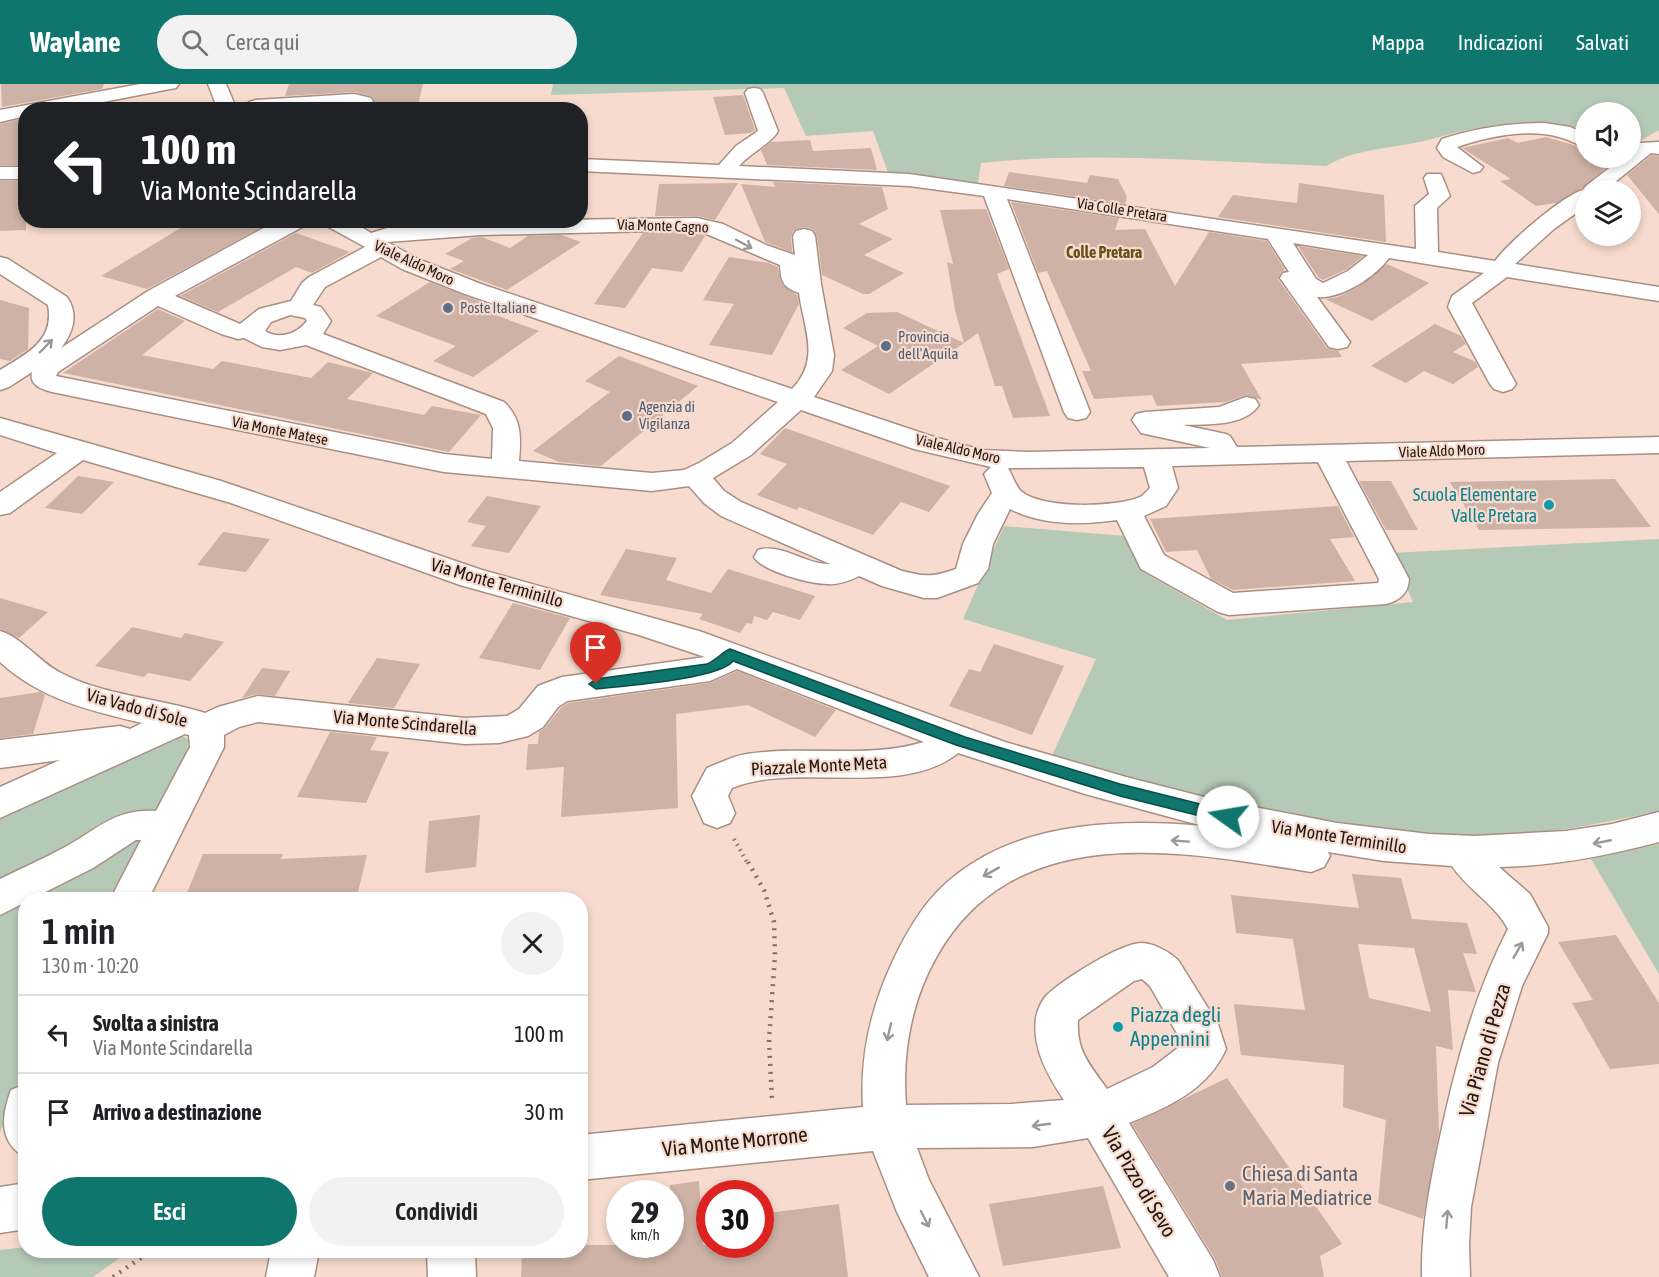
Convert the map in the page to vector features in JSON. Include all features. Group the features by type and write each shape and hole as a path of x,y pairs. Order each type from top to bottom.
{"street":[{"path":"63,102 125,88 170,84"},
{"path":"217,84 225,102"},
{"path":"724,171 737,154 767,134 753,93"},
{"path":"321,102 354,100 364,102"},
{"path":"0,116 18,112"},
{"path":"1473,167 1450,153 1447,148 1449,143 1491,133 1546,129 1575,137"},
{"path":"1641,150 1647,147 1659,148"},
{"name":"Via Colle Pretara","path":"588,165 866,177 993,191 1659,294"},
{"path":"1606,180 1622,168"},
{"path":"0,173 18,172"},
{"path":"1427,257 1426,206 1440,196 1434,178"},
{"path":"993,191 1077,412"},
{"path":"1503,384 1460,307 1466,296 1497,274 1509,256 1522,248 1546,224 1575,204"},
{"name":"Via Monte Cagno","path":"588,224 664,222 719,228 755,249 789,260 792,266 790,276 793,281 809,289"},
{"name":"Via Monte Matese","path":"283,228 156,296 107,326 49,367 43,374 44,380 52,384 246,425 428,460 504,469 664,482 695,476 734,457 796,401"},
{"name":"Viale Aldo Moro","path":"346,228 410,264 464,286 796,401 945,449 997,460 1228,457 1659,445"},
{"name":"Via Monte Cagno","path":"299,308 310,288 317,282 374,245 400,232 481,228"},
{"path":"1266,232 1308,284 1320,291 1338,286 1379,258 1382,250"},
{"path":"1266,232 1338,342"},
{"path":"796,401 813,381 821,363 821,350 809,289 804,236"},
{"path":"0,264 59,302 62,317 60,331 44,350 0,382"},
{"path":"156,296 234,331 252,330"},
{"path":"299,308 314,312 319,321 306,336 286,342 266,342 258,339 252,330 264,316 281,310 299,308"},
{"path":"306,336 495,408 501,413 506,424 504,469"},
{"path":"1228,457 1223,444 1215,440 1150,427 1145,420 1224,416 1246,405"},
{"name":"Via Monte Terminillo","path":"0,426 237,496 458,574 675,635 953,738 1159,801 1259,824 1352,841 1464,853 1496,853 1586,845 1659,827"},
{"path":"0,506 79,450"},
{"path":"1127,510 1152,562 1229,604 1386,592 1393,588 1394,579 1329,454"},
{"path":"997,460 999,483 1006,494 1029,508 1054,513 1098,514 1138,508 1155,500 1164,488 1162,475 1154,458"},
{"path":"695,476 726,507 893,579 924,587 937,587 967,576 973,569 978,544 987,524 1006,494"},
{"path":"769,557 824,575 843,574 855,563"},
{"name":"Via Vado di Sole","path":"0,643 23,664 50,682 181,727 207,747 133,892"},
{"name":"Via Monte Scindarella","path":"0,803 181,727 258,709 465,731 499,730 523,723 532,717 545,698 562,689 710,669 725,662 730,654"},
{"path":"0,754 181,727"},
{"name":"Piazzale Monte Meta","path":"717,813 711,801 710,792 717,782 732,773 780,764 893,762 938,752 945,748 953,738"},
{"path":"0,765 39,750"},
{"path":"0,898 80,857 124,829 135,825 167,826"},
{"path":"955,1277 904,1175 885,1107 884,1062 887,1039 901,992 932,927 958,896 987,874 1045,849 1094,840 1161,840 1225,844 1333,858 1351,852 1352,841"},
{"name":"Via Piano di Pezza","path":"1446,1277 1445,1244 1448,1207 1477,1063 1502,986 1515,954 1528,933 1528,927 1516,906 1475,869 1464,853"},
{"name":"Via Pizzo di Sevo","path":"889,1127 1025,1127 1098,1114 1196,1277"},
{"name":"Via Monte Morrone","path":"588,1157 889,1127"},
{"path":"0,1210 18,1207"},
{"path":"290,1277 294,1258"},
{"path":"451,1258 452,1277"}],"path":[{"path":"717,813 757,874 771,906 774,922 775,955 769,1040 777,1138"},
{"path":"113,1277 141,1258"}],"green space":[{"path":"553,84 1659,84 1659,130 1641,140 1641,102 1575,102 1575,128 1542,123 1512,124 1461,131 1421,142 1358,153 1326,166 1153,158 1023,160 981,163 978,183 888,172 873,131 806,136 784,88 551,95"},
{"path":"1004,526 1125,536 1145,573 1227,620 1413,602 1391,553 1659,539 1659,811 1539,832 1490,836 1422,836 1358,828 1294,816 1050,760 1096,659 963,619"},
{"path":"178,736 188,740 187,759 120,892 18,892 18,1095 0,1132 0,812"},
{"path":"1659,844 1659,974 1591,859"},
{"path":"18,1248 18,1258 119,1258 93,1277 0,1277 0,1250"}],"building":[{"path":"1,84 104,84 102,89 30,102 18,102 18,104 2,107"},
{"path":"289,84 423,84 419,102 373,102 373,97 355,92 285,96"},
{"path":"743,95 755,130 750,133 725,135 713,97"},
{"path":"18,120 18,165 0,165 0,124"},
{"path":"1546,137 1575,145 1575,168 1605,168 1591,180 1575,180 1575,192 1556,203 1536,206 1500,181 1511,179 1462,148 1508,138 1518,143"},
{"path":"810,140 813,151 871,148 877,170 767,165 761,150 771,142"},
{"path":"1652,155 1659,156 1659,214 1641,192 1641,180 1631,180 1627,175 1636,168 1641,168 1641,164"},
{"path":"1009,172 1087,183 1090,175 1118,179 1127,197 1125,204 1004,186"},
{"path":"0,181 18,181 18,228 26,228 26,230 0,231"},
{"path":"773,182 882,187 888,209 859,224 893,239 864,255 904,273 869,294 863,294 822,275 817,236 813,229 803,227 794,230 791,236 792,252 765,242 741,184 775,187"},
{"path":"738,183 715,220 697,216 655,216 659,184"},
{"path":"1299,183 1384,195 1386,242 1218,217 1233,195 1297,203"},
{"path":"1011,202 1119,218 1115,230 1145,229 1175,286 1209,232 1267,241 1285,270 1281,272 1278,279 1327,348 1338,351 1342,357 1241,364 1262,400 1246,395 1226,402 1157,406 1152,395 1094,399 1082,371 1091,371 1047,271 1038,273"},
{"path":"986,209 1009,269 997,274 1050,416 1013,418 1002,386 995,386 978,333 964,343 955,310 947,262 953,264 940,210"},
{"path":"181,228 261,228 147,289 101,276"},
{"path":"697,232 705,236 682,272 652,268 625,308 594,304 643,233"},
{"path":"296,233 350,252 312,273 296,267 218,312 180,296"},
{"path":"561,235 581,242 507,290 450,269 464,261 445,254 472,238 482,237 510,248 528,236"},
{"path":"1298,246 1363,256 1347,269 1323,280 1318,277"},
{"path":"729,257 769,263 778,267 782,284 797,295 799,304 772,355 709,345 734,304 703,300"},
{"path":"1387,264 1429,283 1372,321 1325,299 1338,297 1358,287"},
{"path":"430,282 486,304 479,309 539,331 473,377 433,361 456,346 376,316"},
{"path":"0,300 29,308 28,349 10,361 0,359"},
{"path":"158,309 185,321 142,355 213,369 222,361 311,378 328,362 373,373 347,399 424,415 432,406 481,415 449,452 63,373"},
{"path":"897,312 964,343 889,394 841,370 878,346 843,328 867,313"},
{"path":"1435,324 1461,336 1466,344 1453,352 1476,362 1478,367 1453,384 1424,371 1406,383 1371,366"},
{"path":"619,356 698,386 601,466 559,462 533,451 610,392 585,381"},
{"path":"785,428 950,486 929,512 901,502 873,535 799,507 797,510 757,495 787,464 760,454"},
{"path":"78,476 114,482 82,514 45,508"},
{"name":"Scuola Elementare Valle Pretara","path":"1615,479 1651,527 1479,530 1450,482"},
{"path":"1359,481 1391,481 1418,530 1386,530"},
{"path":"487,496 541,506 509,553 471,546 486,526 467,522"},
{"path":"1338,506 1354,537 1330,539 1355,581 1233,590 1211,579 1197,550 1166,552 1150,519"},
{"path":"223,532 270,539 246,572 197,565"},
{"path":"626,549 677,558 666,580 711,593 728,569 815,596 800,620 773,612 767,620 754,616 752,624 747,623 740,633 699,619 703,614 600,595"},
{"path":"0,598 48,612 19,638 0,629"},
{"path":"513,603 570,618 540,670 479,658"},
{"path":"132,627 181,638 185,633 224,642 190,681 148,673 144,677 95,666"},
{"path":"994,644 1064,666 1032,735 949,706 969,669 980,672"},
{"path":"377,658 420,664 394,708 348,703"},
{"path":"262,668 290,671 275,696 257,694 242,698"},
{"path":"737,671 836,710 815,737 748,705 676,714 678,808 561,817 564,767 526,770 528,744 538,744 539,732 568,703 710,683"},
{"path":"40,692 45,695 33,734 0,738 0,698"},
{"path":"330,732 377,737 370,750 389,752 366,803 297,797"},
{"path":"480,815 476,867 425,873 429,821"},
{"path":"203,854 283,854 281,859 367,855 358,892 187,892"},
{"path":"1352,874 1401,878 1412,919 1467,923 1477,954 1463,953 1476,992 1448,990 1453,1050 1436,1046 1439,1132 1423,1219 1378,1203 1386,1120 1343,1107 1344,1065 1241,1055 1234,1004 1305,1010 1293,939 1236,933 1231,895 1359,908","holes":["1358,944 1414,948 1431,1012 1369,998"]},
{"path":"1616,935 1659,1003 1659,1064 1610,1069 1572,1003 1593,1000 1558,942"},
{"name":"Chiesa di Santa Maria Mediatrice","path":"1227,1078 1342,1244 1320,1256 1324,1277 1222,1277 1215,1259 1132,1124"},
{"path":"696,1181 696,1258 774,1258 774,1212 839,1204 848,1277 521,1277 522,1258 588,1258 588,1245 606,1245 606,1258 684,1258 684,1183"},
{"path":"1103,1186 1121,1248 1003,1266 989,1204"}],"place":[{"name":"Poste Italiane","path":"448,308"},
{"name":"Provincia dell'Aquila","path":"886,346"},
{"name":"Agenzia di Vigilanza","path":"627,416"},
{"name":"Scuola Elementare Valle Pretara","path":"1549,505"},
{"name":"Piazza degli Appennini","path":"1118,1027"},
{"name":"Chiesa di Santa Maria Mediatrice","path":"1230,1186"}],"district":[{"name":"Colle Pretara","path":"1104,252"}],"route":[{"path":"596,684 710,669 725,662 730,654 961,741 1120,790 1228,817"}]}
